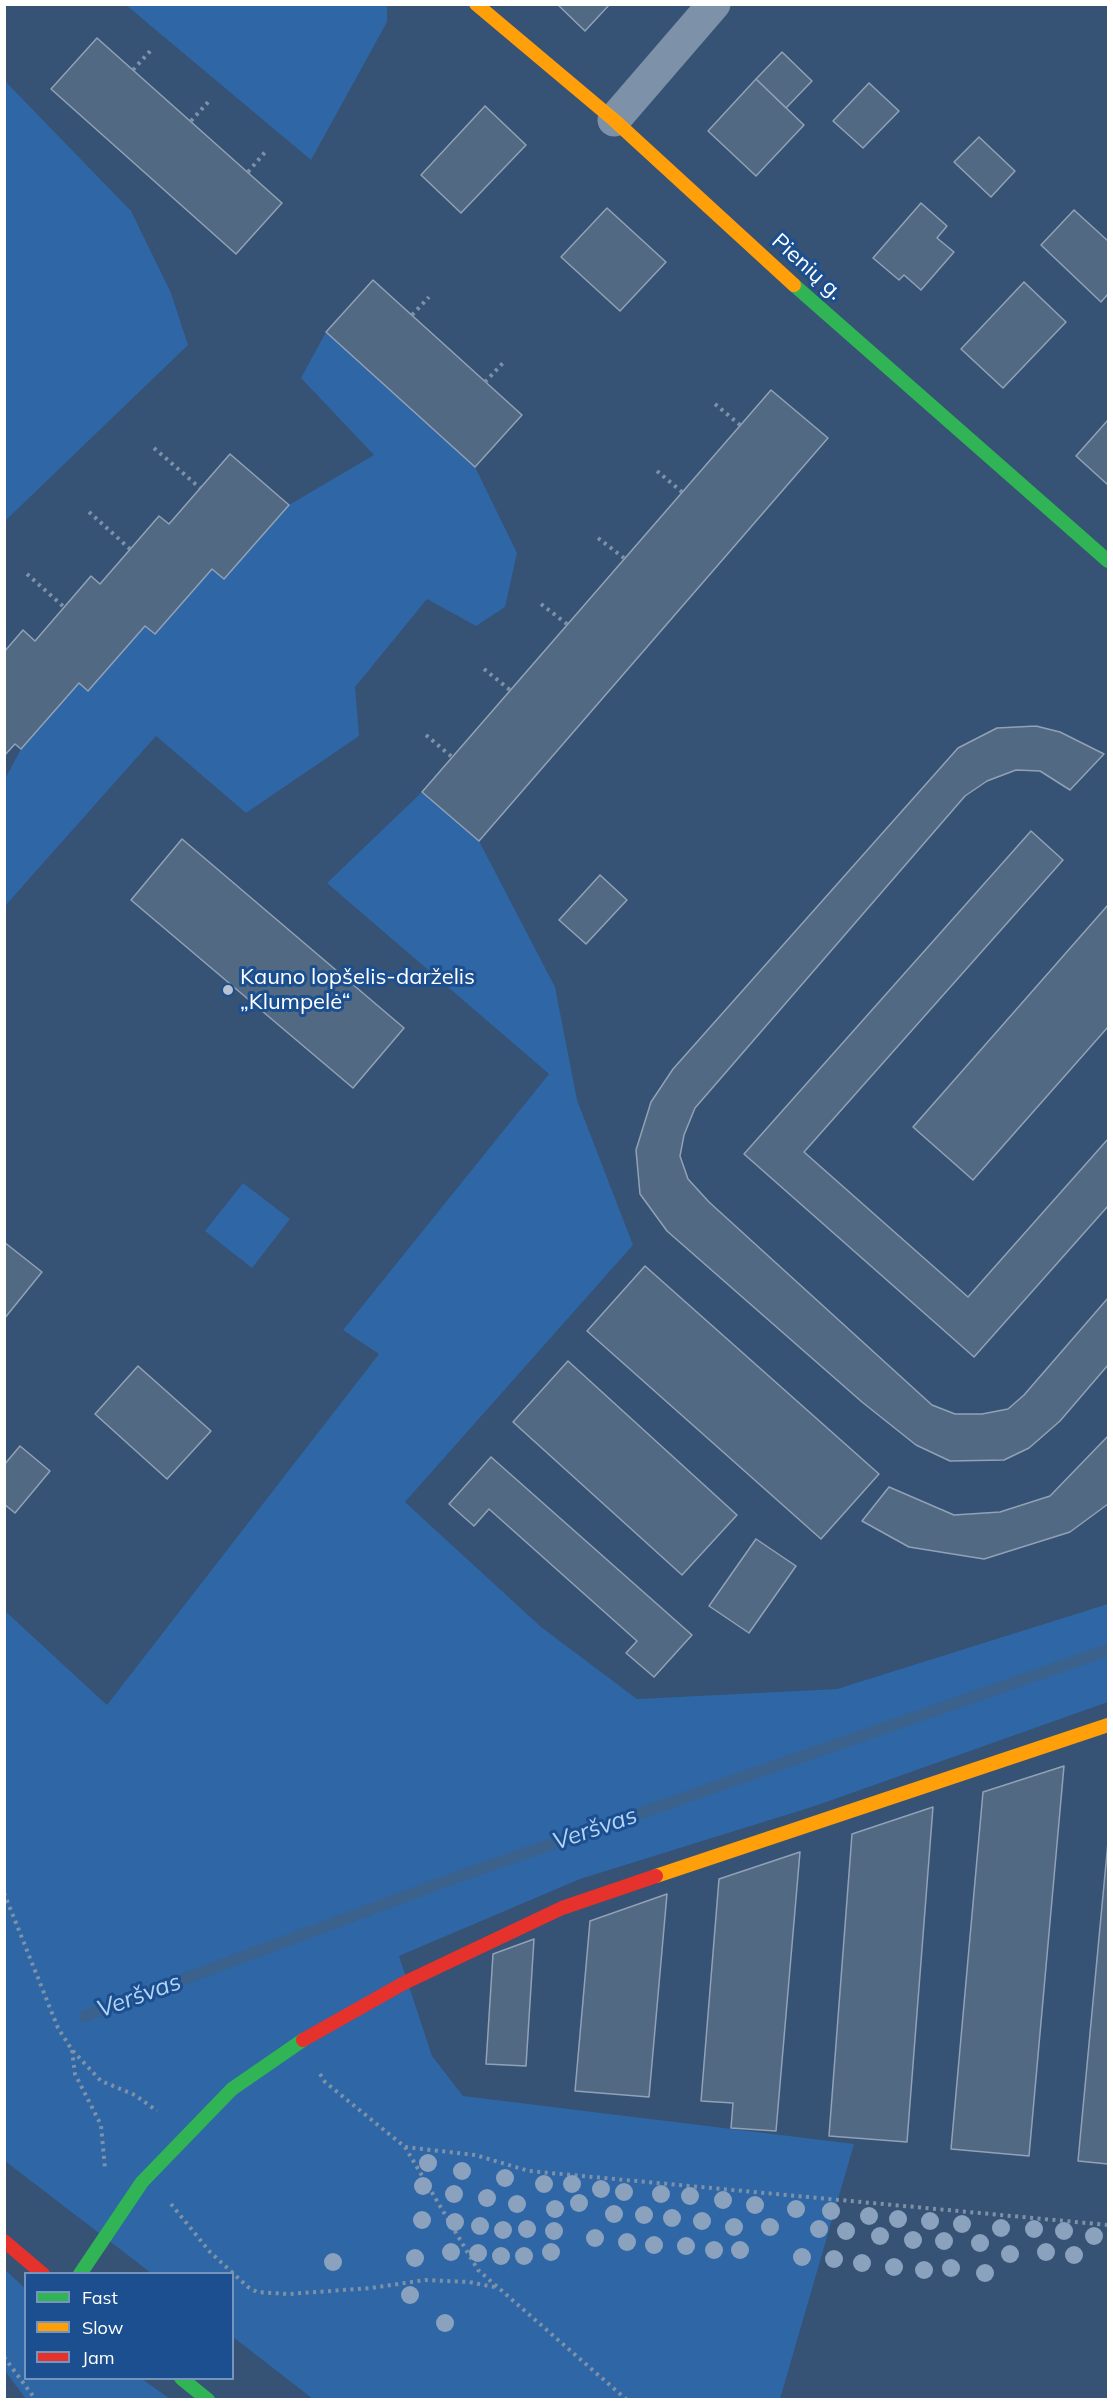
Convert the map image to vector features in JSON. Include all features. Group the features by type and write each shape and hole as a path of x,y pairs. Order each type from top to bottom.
{"main road":[{"name":"Pienių g.","path":"476,4 614,120 809,298 1108,561"},
{"path":"81,2272 142,2182 232,2089 298,2043 404,1983 562,1908 1108,1725"},
{"path":"4,2241 41,2272"},
{"path":"182,2380 208,2400"}],"street":[{"path":"614,120 714,4"}],"path":[{"path":"133,70 152,49"},
{"path":"191,121 210,100"},
{"path":"248,172 267,151"},
{"path":"412,315 429,297"},
{"path":"485,382 503,363"},
{"path":"715,405 740,425"},
{"path":"154,448 200,488"},
{"path":"657,471 681,492"},
{"path":"89,512 130,549"},
{"path":"598,538 624,558"},
{"path":"27,574 64,608"},
{"path":"541,604 567,624"},
{"path":"483,669 510,690"},
{"path":"426,735 452,757"},
{"path":"4,1893 58,2028 72,2050 102,2081 135,2095 164,2115 195,2128"},
{"path":"298,2043 325,2082 405,2147 478,2270 627,2400"},
{"path":"72,2050 75,2074 101,2125 106,2187 127,2205 153,2198 169,2202 210,2252 232,2272"},
{"path":"405,2147 475,2155 529,2171 1108,2224"},
{"path":"234,2274 257,2292 289,2294 371,2288 424,2280 469,2282 500,2288"},
{"path":"4,2357 36,2400"}],"shaded area":[{"path":"126,5 387,5 387,22 311,160"},
{"path":"5,81 131,211 171,293 188,345 5,521"},
{"path":"326,332 475,467 517,553 505,607 476,626 427,599 355,687 359,736 246,813 156,736 5,906 5,779 21,749 79,683 88,691 145,626 155,634 212,569 224,579 289,505 374,455 301,378"},
{"path":"422,792 479,841 555,987 577,1100 633,1245 405,1502 541,1627 637,1699 837,1689 1108,1604 1108,1702 815,1806 580,1879 399,1956 432,2056 463,2096 854,2144 780,2399 313,2399 234,2338 234,2272 150,2272 5,2161 4,1610 107,1705 379,1354 343,1330 549,1074 327,883"},
{"path":"243,1183 290,1219 252,1268 205,1231"},
{"path":"5,2270 24,2287 24,2380 143,2380 170,2399 26,2399 5,2371"}],"building":[{"path":"557,4 610,4 585,31"},
{"path":"97,38 282,203 236,254 51,89"},
{"path":"782,52 812,81 786,108 756,79"},
{"path":"756,79 804,125 756,176 708,131"},
{"path":"869,83 899,111 863,148 833,121"},
{"path":"485,106 526,145 461,213 421,175"},
{"path":"979,137 1015,171 991,197 954,162"},
{"path":"921,203 947,226 937,238 954,252 921,290 904,275 899,280 873,258"},
{"path":"607,208 666,262 620,311 561,257"},
{"path":"1074,210 1108,241 1108,294 1101,302 1041,245"},
{"path":"373,280 522,415 475,467 326,332"},
{"path":"1024,282 1066,322 1003,388 961,349"},
{"path":"771,390 828,438 479,841 422,792"},
{"path":"1108,420 1108,485 1076,456"},
{"path":"230,454 289,505 224,579 212,569 155,634 145,626 88,691 79,683 21,749 15,744 4,756 4,652 23,630 35,641 91,576 100,584 159,516 169,524"},
{"path":"1036,726 1060,732 1104,754 1070,790 1040,771 1016,770 987,781 965,796 695,1108 684,1135 680,1156 688,1179 709,1202 932,1405 955,1414 982,1414 1008,1409 1024,1395 1108,1298 1108,1365 1060,1421 1029,1448 1004,1460 950,1461 916,1445 862,1402 667,1231 640,1194 636,1150 651,1102 673,1069 958,748 997,728"},
{"path":"1031,831 1063,860 804,1152 968,1297 1108,1139 1108,1206 974,1357 744,1154"},
{"path":"182,839 404,1028 353,1088 131,900"},
{"path":"600,875 627,900 586,944 559,920"},
{"path":"1108,905 1108,1027 973,1180 913,1127"},
{"path":"4,1242 42,1272 4,1319"},
{"path":"645,1266 879,1474 821,1539 587,1331"},
{"path":"568,1361 737,1515 682,1575 513,1422"},
{"path":"138,1366 211,1431 167,1479 95,1414"},
{"path":"1108,1436 1108,1504 1070,1532 984,1559 909,1547 862,1521 889,1487 954,1515 1000,1512 1050,1496"},
{"path":"20,1446 50,1471 15,1513 4,1504 4,1465"},
{"path":"491,1457 692,1635 654,1677 626,1653 637,1641 489,1509 474,1526 449,1504"},
{"path":"756,1539 796,1566 749,1633 709,1606"},
{"path":"1064,1766 1029,2156 951,2149 983,1792"},
{"path":"933,1807 907,2142 829,2136 852,1834"},
{"path":"1108,1842 1108,2164 1078,2161"},
{"path":"800,1852 776,2131 731,2128 733,2103 701,2101 719,1879"},
{"path":"667,1894 649,2097 575,2091 590,1921"},
{"path":"534,1939 526,2066 486,2064 493,1954"}],"waterway":[{"name":"Veršvas","path":"85,2016 457,1877 1108,1650"}],"traffic: fast":[{"path":"794,285 1108,561"},
{"path":"81,2272 142,2182 232,2089 303,2040"},
{"path":"183,2380 208,2400"}],"traffic: slow":[{"path":"476,4 614,120 794,285"},
{"path":"656,1876 1108,1725"}],"traffic: jam":[{"path":"303,2040 404,1983 562,1908 656,1876"},
{"path":"4,2241 41,2272"}],"place":[{"name":"Kauno lopšelis-darželis „Klumpelė“","path":"228,990"}]}
